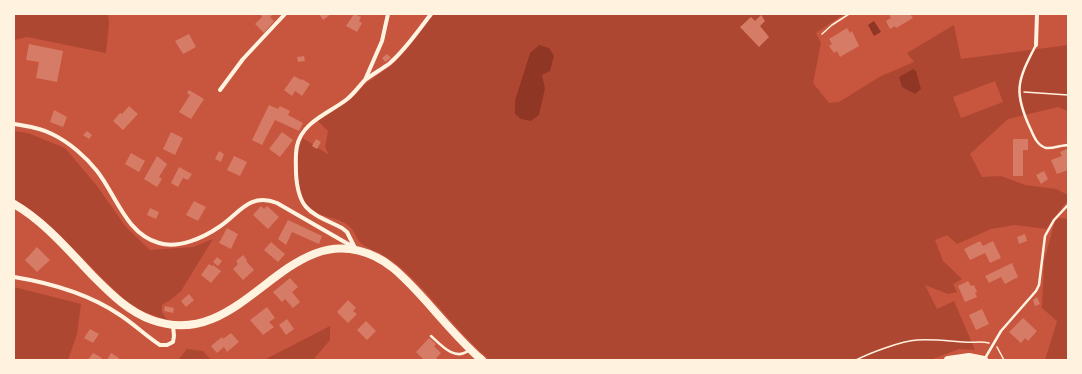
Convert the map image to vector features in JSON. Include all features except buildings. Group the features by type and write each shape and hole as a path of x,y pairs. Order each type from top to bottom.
{"main road":[{"path":"14,204 42,224 108,291 136,313 153,321 173,325 201,324 222,315 242,303 274,277 305,257 318,252 355,248 377,257 397,271 482,360"},
{"path":"948,360 969,357 984,360"}],"street":[{"path":"220,90 243,59 285,14"},
{"path":"365,80 382,41 388,14"},
{"path":"355,248 347,232 310,212 305,207 298,186 296,155 297,144 310,124 348,98 365,80 386,66 398,55 431,14"},
{"path":"1036,14 1036,45"},
{"path":"14,124 52,134 78,152 97,171 136,230 146,238 160,244 176,244 204,236 220,226 248,204 265,200 277,203 355,248"},
{"path":"14,277 62,288 93,299 121,315 160,345 167,345 173,342 173,325"}],"lane":[{"path":"1036,45 1021,77 1018,91 1022,109 1039,144 1047,148 1068,145"},
{"path":"984,360 1001,331 1036,291 1039,285 1045,236 1054,220 1068,205"},
{"path":"431,336 450,352 462,354 470,349"}],"path":[{"path":"822,34 832,25 849,14"},
{"path":"1018,91 1068,95"},
{"path":"856,360 868,354 918,340 993,343 1004,360"}],"shaded area":[{"path":"15,14 108,14 109,23 106,53 27,37 14,40"},
{"path":"434,14 844,14 816,33 821,43 813,83 829,103 839,102 881,76 914,62 907,53 954,25 961,59 1068,45 1068,111 1058,107 1008,119 970,154 982,177 1001,176 1025,185 1056,189 1068,195 1068,200 1046,229 1015,225 991,229 957,244 947,235 935,240 943,261 962,279 953,284 957,292 948,294 925,285 937,309 954,301 975,350 959,349 930,360 490,360 469,341 405,271 385,256 364,246 358,240 352,229 345,223 315,212 309,208 302,197 298,180 298,152 303,138 329,155 325,147 328,131 318,121 350,100 365,84 392,65 406,50","holes":["530,53 542,75 545,88 515,114 515,100","995,81 1003,102 961,118 953,97"]},
{"path":"874,21 881,32 874,36 868,25"},
{"path":"539,45 549,48 554,56 550,71 542,75 545,88 539,115 531,121 521,119 515,114 515,100 530,53"},
{"path":"913,69 916,71 921,89 915,94 902,87 899,77"},
{"path":"14,131 28,133 65,148 97,186 126,227 150,250 193,247 213,239 181,291 162,305 162,312 167,320 142,311 128,302 45,221 14,199"},
{"path":"1059,218 1068,219 1068,360 1045,360 1057,321 1042,308 1044,261 1055,221"},
{"path":"14,287 81,304 77,334 68,360 14,360"},
{"path":"330,326 330,340 313,360 264,360"},
{"path":"187,349 203,351 211,360 178,360"}]}
